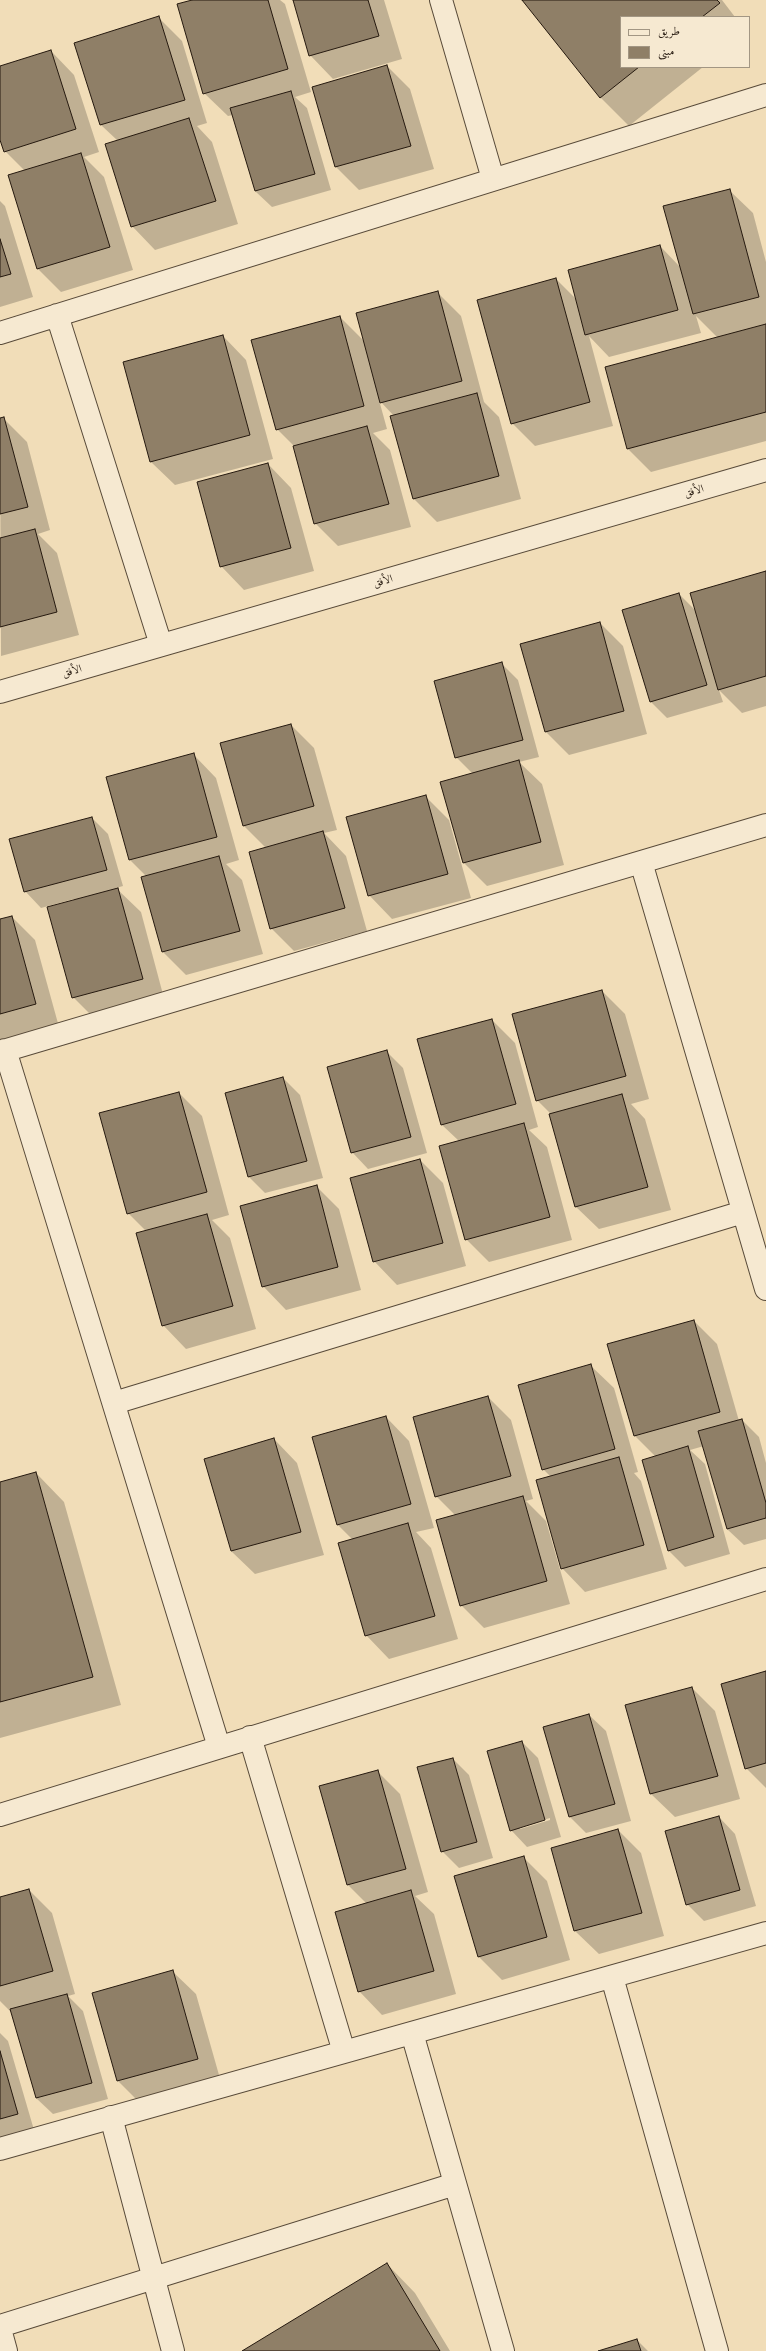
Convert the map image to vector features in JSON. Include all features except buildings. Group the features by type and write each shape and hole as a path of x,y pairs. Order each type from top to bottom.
{"street":[{"path":"441,0 493,179"},
{"path":"0,333 766,95"},
{"path":"57,315 162,645"},
{"name":"الأفق","path":"0,692 766,470"},
{"path":"219,1747 114,1403 3,1051 766,825"},
{"path":"641,862 766,1289"},
{"path":"114,1403 743,1212"},
{"path":"0,1815 766,1579"},
{"path":"250,1738 344,2052"},
{"path":"0,2149 766,1933"},
{"path":"612,1977 718,2351"},
{"path":"412,2033 503,2351"},
{"path":"111,2117 172,2351"},
{"path":"0,2326 455,2184"},
{"path":"0,2329 6,2351"}]}
